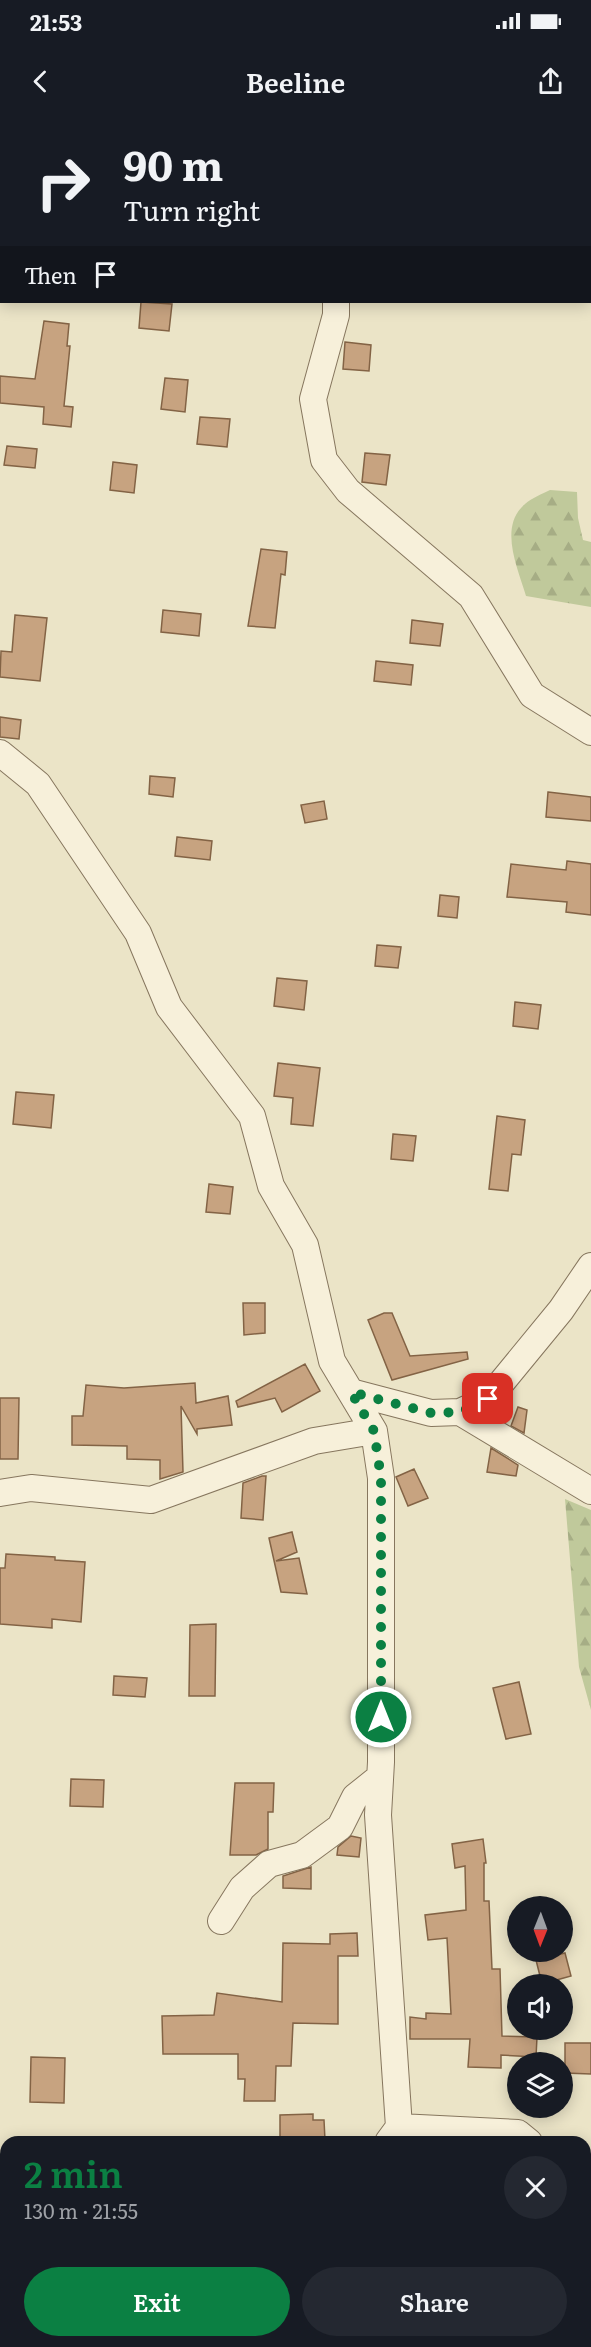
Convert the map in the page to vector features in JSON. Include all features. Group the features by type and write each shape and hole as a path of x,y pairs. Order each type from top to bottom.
{"street":[{"path":"336,303 336,315 313,399 324,460 348,491 471,596 532,695 591,732"},
{"path":"0,753 38,784 138,933 168,1006 252,1116 271,1186 305,1245 332,1361 374,1431 381,1478 378,1815 394,2134 518,2133 522,2136"},
{"path":"351,1392 431,1413 460,1412 488,1399 561,1310 591,1266"},
{"path":"460,1412 591,1491"},
{"path":"0,1493 31,1488 152,1500 314,1441 374,1431"},
{"path":"221,1921 242,1888 269,1864 302,1855 340,1827 355,1797 380,1777"}],"green space":[{"path":"550,490 577,492 578,518 583,540 591,542 591,607 526,596 512,548 513,524 517,513 525,504"},
{"path":"565,1499 591,1510 591,1710 579,1667"}],"building":[{"path":"141,303 172,304 169,331 139,328"},
{"path":"44,321 69,324 67,346 70,346 64,406 73,407 71,427 43,424 44,407 0,403 0,376 35,379"},
{"path":"345,342 371,345 369,371 343,369"},
{"path":"165,378 188,380 185,412 161,409"},
{"path":"200,417 230,419 227,447 197,444"},
{"path":"7,446 37,449 35,468 4,465"},
{"path":"365,453 390,455 386,485 362,482"},
{"path":"113,462 137,465 134,493 110,490"},
{"path":"261,549 287,552 285,575 281,574 275,628 248,626"},
{"path":"163,610 201,614 199,636 161,632"},
{"path":"15,615 47,618 40,681 0,677 1,651 12,652"},
{"path":"412,620 443,624 440,646 410,643"},
{"path":"376,661 413,665 411,685 374,681"},
{"path":"0,717 21,720 19,739 0,737"},
{"path":"150,776 175,778 173,797 149,794"},
{"path":"548,792 591,797 591,821 546,817"},
{"path":"324,801 327,819 305,823 301,805"},
{"path":"177,837 212,841 210,860 175,856"},
{"path":"567,861 591,864 591,915 566,912 567,902 507,897 511,864 566,870"},
{"path":"440,895 459,897 457,918 438,916"},
{"path":"377,945 401,947 398,968 375,966"},
{"path":"277,978 307,981 304,1010 274,1006"},
{"path":"515,1002 541,1005 538,1029 513,1026"},
{"path":"278,1063 320,1068 313,1126 291,1124 293,1098 274,1096"},
{"path":"16,1092 54,1095 51,1128 13,1124"},
{"path":"497,1116 525,1120 521,1155 512,1154 508,1191 489,1189"},
{"path":"393,1134 416,1136 413,1161 391,1159"},
{"path":"209,1184 233,1187 230,1214 206,1212"},
{"path":"243,1303 265,1303 265,1333 244,1335"},
{"path":"384,1313 392,1313 410,1356 467,1352 468,1359 392,1380 368,1320"},
{"path":"305,1364 320,1391 282,1412 275,1398 238,1407 236,1401"},
{"path":"195,1383 196,1403 228,1396 232,1425 197,1429 197,1434 181,1406 183,1472 160,1479 160,1460 127,1459 127,1446 72,1445 72,1416 83,1416 86,1385 124,1388"},
{"path":"0,1398 19,1398 18,1459 0,1459"},
{"path":"518,1407 527,1410 524,1433 511,1426"},
{"path":"491,1448 518,1465 516,1476 487,1472"},
{"path":"414,1469 428,1498 408,1506 396,1477"},
{"path":"266,1476 263,1520 241,1518 243,1483"},
{"path":"292,1532 297,1552 276,1561 299,1558 307,1594 281,1592 269,1538"},
{"path":"6,1554 55,1557 55,1560 85,1562 81,1622 52,1619 52,1628 0,1624 0,1568 5,1568"},
{"path":"216,1624 215,1696 189,1696 190,1625"},
{"path":"114,1676 147,1678 145,1697 113,1695"},
{"path":"519,1682 531,1734 506,1739 493,1688"},
{"path":"71,1779 104,1780 103,1807 70,1806"},
{"path":"235,1783 274,1783 273,1812 268,1812 268,1849 256,1855 230,1855"},
{"path":"351,1836 361,1838 359,1857 337,1855 338,1847"},
{"path":"483,1839 486,1863 484,1863 484,1901 489,1901 492,1969 500,1969 502,2036 507,2036 507,2040 537,2040 536,2052 507,2052 507,2055 501,2055 501,2068 468,2067 470,2039 410,2039 410,2017 426,2019 426,2013 451,2014 447,1938 428,1940 425,1915 466,1910 465,1866 455,1868 452,1844"},
{"path":"311,1867 311,1889 283,1888 283,1876"},
{"path":"357,1933 358,1956 338,1956 338,2024 293,2023 291,2066 276,2066 275,2101 244,2101 245,2079 238,2079 238,2054 163,2054 162,2016 214,2015 217,1993 282,2002 283,1943 330,1944 330,1934"},
{"path":"536,1962 567,1962 570,1974 540,1974"},
{"path":"565,2043 591,2043 591,2074 573,2073 573,2052 565,2052"},
{"path":"31,2057 65,2058 64,2103 30,2102"},
{"path":"313,2114 313,2120 324,2120 325,2136 280,2136 280,2115"}],"route":[{"path":"381,1717 381,1478 374,1431 351,1392 431,1413 460,1412 488,1399"}]}
